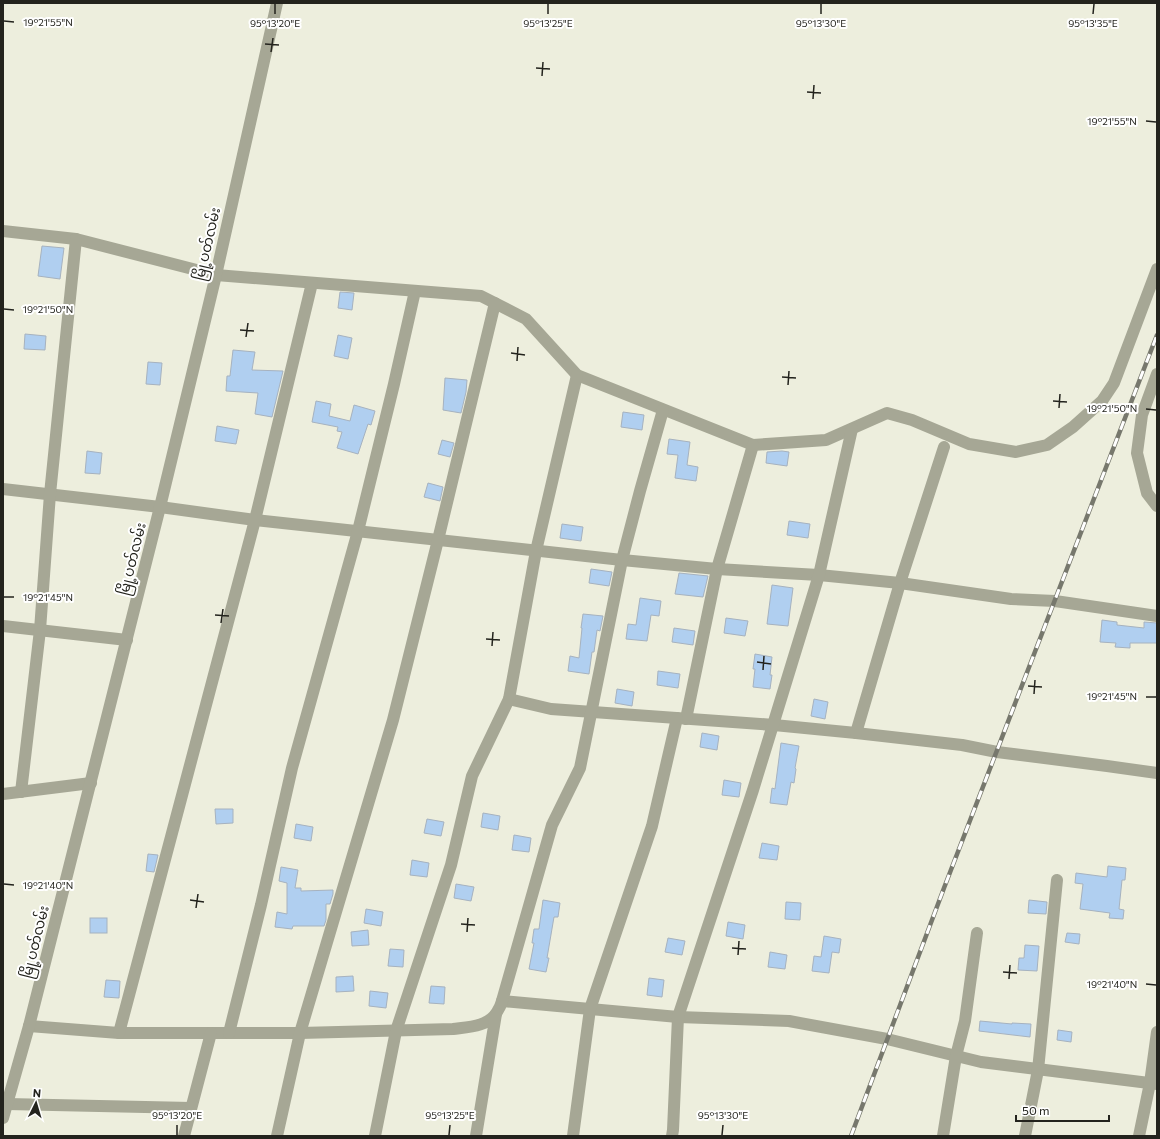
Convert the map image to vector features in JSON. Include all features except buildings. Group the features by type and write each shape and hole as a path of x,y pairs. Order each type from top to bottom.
{"street":[{"name":"မြို့ပတ်လမ်း","path":"3,1118 29,1026 160,507 216,275 278,3"},
{"path":"3,232 76,239 216,275 481,296 526,319 577,375 753,445 826,440 887,413 912,420 969,444 1016,452 1046,445 1073,427 1102,401 1114,382 1157,270"},
{"path":"21,792 40,630 50,494 76,239"},
{"path":"119,1033 255,520 312,283"},
{"path":"229,1033 261,905 292,768 358,531 415,291"},
{"path":"277,1136 300,1033 393,720 495,303"},
{"path":"1157,374 1142,415 1137,453 1147,493 1157,506"},
{"path":"375,1136 396,1030 450,865 472,776 509,699 536,551 577,375"},
{"path":"476,1136 496,1014 502,1001 552,825 580,768 622,560 663,410"},
{"path":"672,1136 678,1017 774,725 819,575 852,429"},
{"path":"573,1136 590,1009 652,826 682,718 717,569 753,445"},
{"path":"856,733 900,583 944,446"},
{"path":"3,489 160,507 255,520 536,551 717,569 819,575 900,583 1011,599 1055,601 1157,616"},
{"path":"3,626 127,640"},
{"path":"509,699 551,709 774,725 962,745 997,752 1157,774"},
{"path":"3,794 91,783"},
{"path":"1025,1136 1038,1070 1057,880"},
{"path":"944,1136 956,1056 964,1021 977,933"},
{"path":"502,1001 678,1017 789,1021 887,1039 981,1062 1154,1084"},
{"path":"29,1026 119,1033 300,1033 453,1029 475,1026 489,1021 496,1014"},
{"path":"1139,1136 1154,1084 1157,1032"},
{"path":"184,1136 211,1033"},
{"path":"7,1104 191,1108"}],"railway":[{"path":"851,1136 944,888 1157,335"}]}
